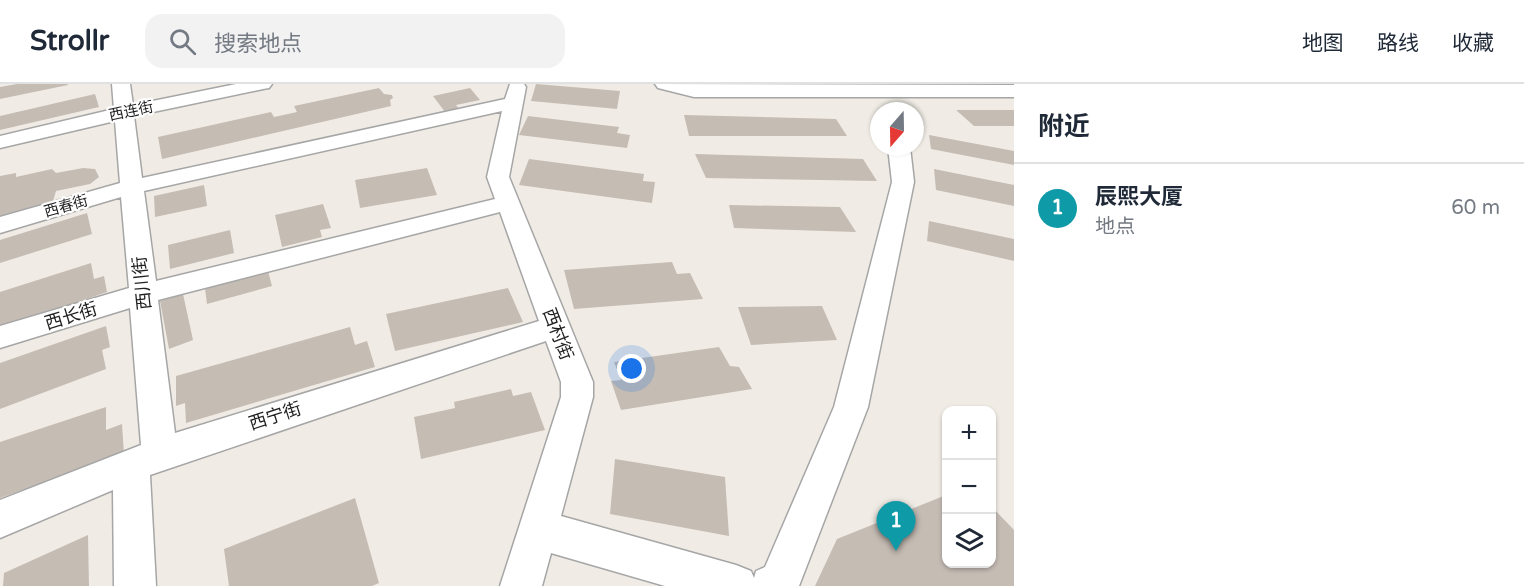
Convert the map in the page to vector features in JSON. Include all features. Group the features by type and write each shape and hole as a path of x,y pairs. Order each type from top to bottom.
{"street":[{"name":"西川街","path":"121,84 143,294 145,460 135,586"},
{"name":"西连街","path":"0,142 123,113 263,84"},
{"path":"664,84 694,91 892,87 1014,91"},
{"path":"892,87 902,97 901,102"},
{"name":"西春街","path":"0,225 131,187 516,93"},
{"name":"西村街","path":"516,93 498,177 577,382 577,397 540,530 521,586"},
{"path":"771,586 780,582 851,406 903,182 900,156"},
{"name":"西长街","path":"0,337 143,294 508,203"},
{"name":"西宁街","path":"0,519 145,460 555,327"},
{"path":"540,530 736,586"}],"building":[{"path":"17,84 68,85 0,99 0,87"},
{"path":"536,84 620,91 617,109 531,101"},
{"path":"379,88 384,94 392,95 391,106 162,159 158,137 271,112 274,117 297,112 294,106"},
{"path":"470,88 480,100 456,105 459,109 445,112 433,96"},
{"path":"95,94 99,107 0,130 0,116"},
{"path":"956,110 1014,110 1014,126 974,126"},
{"path":"684,115 836,119 847,136 689,136"},
{"path":"528,116 619,127 617,133 630,135 627,148 519,135"},
{"path":"929,135 1014,151 1014,165 931,149"},
{"path":"695,154 863,159 877,181 706,178"},
{"path":"529,159 644,174 643,181 655,182 652,203 519,185"},
{"path":"83,168 95,169 99,177 90,184 56,191 53,201 44,209 0,220 0,176 16,173 16,177 52,169 56,173"},
{"path":"427,168 437,195 360,208 355,180"},
{"path":"934,169 1014,185 1014,206 936,190"},
{"path":"204,185 207,206 155,217 154,196"},
{"path":"323,204 331,228 320,230 322,237 282,247 275,215"},
{"path":"729,205 840,207 856,232 734,228"},
{"path":"87,213 92,234 0,263 0,240"},
{"path":"929,221 1014,239 1014,261 927,241"},
{"path":"230,230 234,253 170,269 168,245"},
{"path":"672,262 677,274 690,273 703,299 574,309 564,270"},
{"path":"91,263 94,279 104,276 107,292 0,328 0,292"},
{"path":"268,271 272,286 207,304 205,288"},
{"path":"508,288 523,322 395,351 386,314"},
{"path":"183,294 193,340 169,349 160,301"},
{"path":"822,306 837,340 751,345 738,307"},
{"path":"106,326 110,347 102,350 106,369 0,409 0,363"},
{"path":"350,327 355,345 367,341 375,367 186,423 185,403 176,406 176,376"},
{"path":"719,347 730,366 739,367 752,389 621,410 611,381 621,380 614,362"},
{"path":"511,389 513,396 531,392 545,430 421,459 414,417 455,408 454,402"},
{"path":"106,407 106,430 122,424 124,454 0,498 0,442"},
{"path":"615,459 725,477 729,536 610,514"},
{"path":"942,497 942,568 996,568 996,511 1014,530 1014,586 815,586 837,539"},
{"path":"355,498 379,583 372,586 229,586 224,549"},
{"path":"88,535 89,586 3,586 4,573"}],"place":[{"name":"辰熙大厦","path":"896,551"}]}
